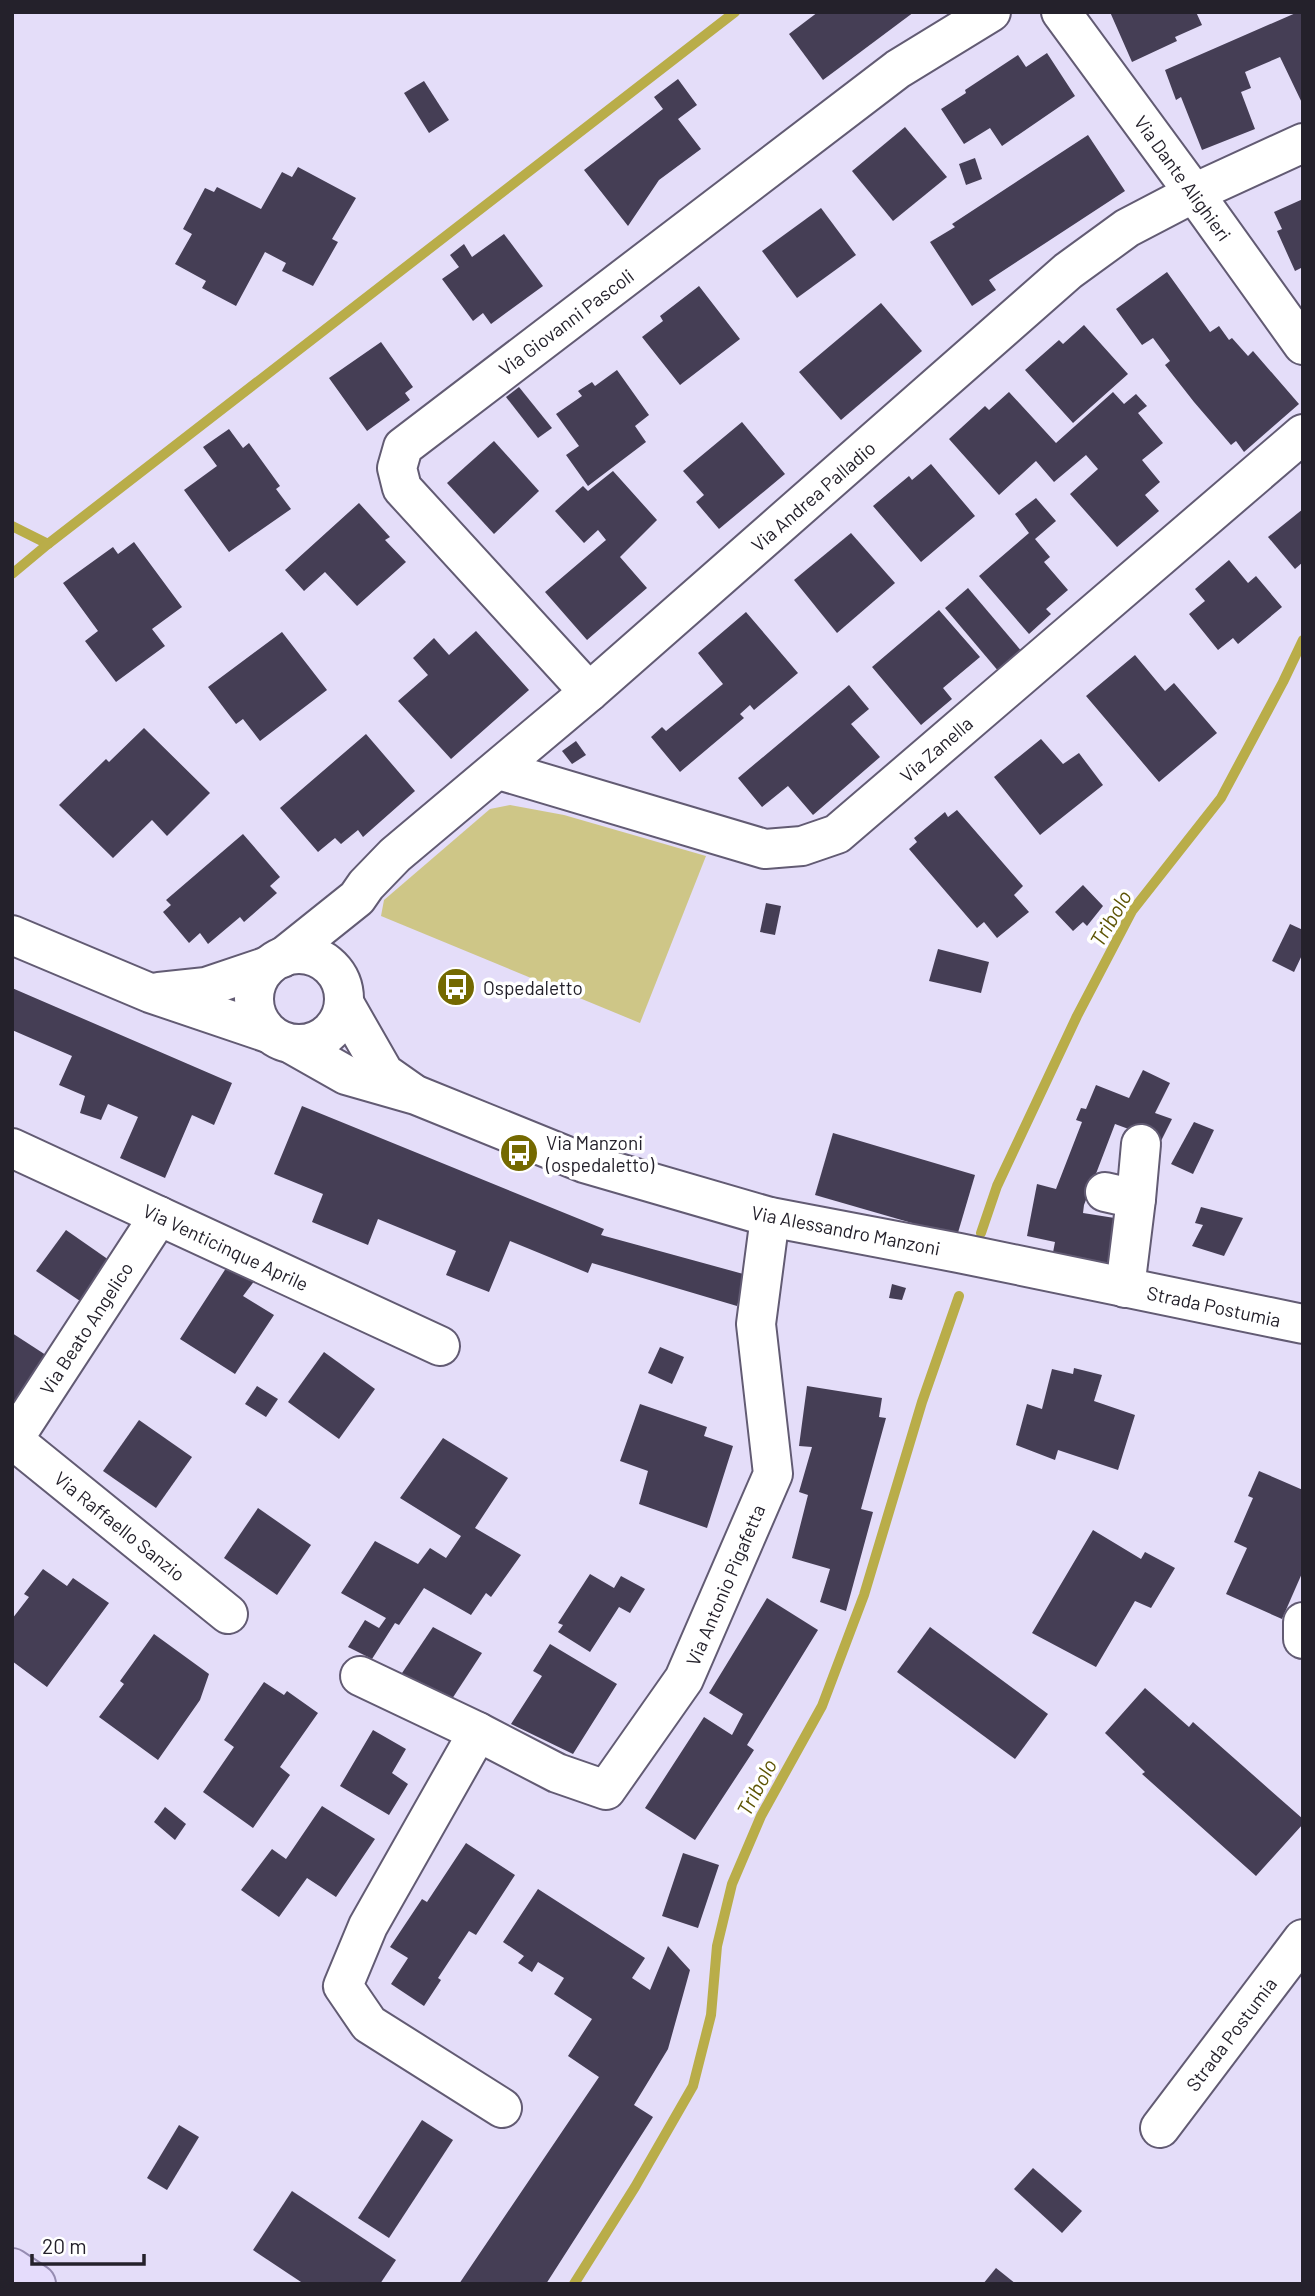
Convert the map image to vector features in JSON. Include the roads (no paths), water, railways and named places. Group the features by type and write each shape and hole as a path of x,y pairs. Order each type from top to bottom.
{"main road":[{"path":"12,2268 36,2284"}],"street":[{"name":"Via Giovanni Pascoli","path":"589,692 402,488 397,468 404,447 898,69 990,12"},
{"name":"Via Dante Alighieri","path":"1061,12 1303,345"},
{"name":"Via Andrea Palladio","path":"275,962 357,898 395,855 589,692 1068,271 1127,228 1194,193 1303,143"},
{"name":"Via Zanella","path":"499,770 765,849 802,846 837,834 1303,434"},
{"name":"Via Andrea Palladio","path":"340,989 357,898"},
{"name":"Via Alessandro Manzoni","path":"12,935 150,993 281,1039 346,1074 416,1095 584,1163 770,1217 959,1253"},
{"path":"297,954 312,956 326,964 340,989 340,1017 333,1029 308,1044 281,1039 259,1021 254,1007 258,978 275,962 297,954"},
{"name":"Via Alessandro Manzoni","path":"150,993 205,987 275,962"},
{"name":"Via Alessandro Manzoni","path":"340,989 384,1073 416,1095"},
{"name":"Strada Postumia","path":"1125,1288 1121,1196 1141,1144"},
{"name":"Via Venticinque Aprile","path":"12,1148 440,1346"},
{"name":"Via Beato Angelico","path":"13,1439 159,1216"},
{"name":"Via Antonio Pigafetta","path":"360,1676 557,1773 606,1790 684,1679 773,1474 756,1324 770,1217"},
{"name":"Strada Postumia","path":"959,1253 1303,1324"},
{"name":"Via Raffaello Sanzio","path":"13,1439 228,1614"},
{"path":"1303,1622 1303,1639"},
{"path":"478,1732 368,1926 343,1986 369,2024 502,2108"},
{"name":"Strada Postumia","path":"1160,2128 1303,1939"}],"waterway":[{"path":"12,574 735,12"},
{"path":"12,526 48,544"},
{"name":"Tribolo","path":"981,1233 997,1186 1077,1016 1132,911 1221,798 1303,640"},
{"name":"Tribolo","path":"574,2284 635,2187 693,2086 711,2015 717,1946 732,1884 761,1816 822,1706 864,1595 922,1402 959,1296"}],"place":[{"name":"Ospedaletto","path":"456,987"},
{"name":"Via Manzoni (ospedaletto)","path":"519,1153"}]}
